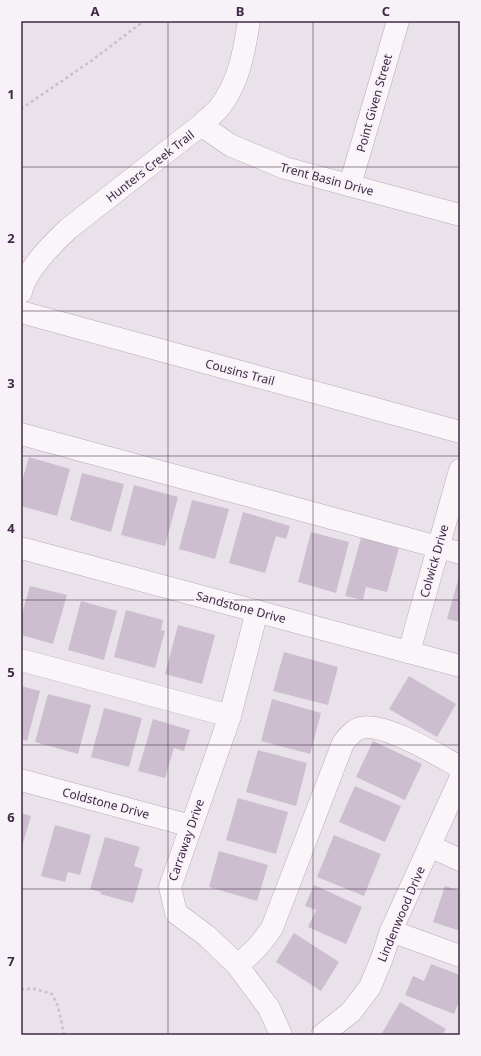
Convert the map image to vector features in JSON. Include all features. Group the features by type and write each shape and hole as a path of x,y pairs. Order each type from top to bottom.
{"street":[{"name":"Hunters Creek Trail","path":"21,292 22,287 29,275 50,245 68,229 201,125 218,109 229,92 240,66 249,21"},
{"name":"Point Given Street","path":"350,185 398,21"},
{"name":"Trent Basin Drive","path":"201,125 230,145 254,157 285,168 460,215"},
{"name":"Cousins Trail","path":"21,312 460,432"},
{"path":"21,434 460,553"},
{"name":"Colwick Drive","path":"409,652 460,470"},
{"name":"Sandstone Drive","path":"21,548 460,666"},
{"name":"Carraway Drive","path":"257,611 230,716 170,887 176,913 207,936 237,965 269,1008 281,1035"},
{"path":"21,660 230,716"},
{"path":"237,965 254,952 272,928 343,743 352,732 362,727 375,727 391,731 460,767"},
{"name":"Lindenwood Drive","path":"322,1035 351,1012 370,987 391,931 460,779"},
{"name":"Coldstone Drive","path":"21,780 191,826"},
{"path":"430,846 460,860"},
{"path":"391,931 460,956"}],"path":[{"path":"21,109 91,61 144,21"},
{"path":"21,988 35,989 52,994 58,1006 64,1035"}],"building":[{"path":"29,457 70,469 57,516 21,506 21,484"},
{"path":"82,473 124,484 111,532 70,520"},
{"path":"134,485 178,497 165,546 121,535"},
{"path":"192,500 229,509 215,559 179,549"},
{"path":"243,512 290,526 286,539 276,536 265,573 229,563"},
{"path":"311,532 349,542 336,593 298,582"},
{"path":"362,534 400,544 387,592 366,587 363,600 345,596"},
{"path":"460,573 460,622 447,619"},
{"path":"30,586 67,595 53,644 21,635 21,617"},
{"path":"81,601 117,611 104,660 68,650"},
{"path":"126,610 163,620 161,630 165,631 155,668 114,657"},
{"path":"178,625 215,635 202,684 165,674"},
{"path":"284,652 338,667 328,705 273,691"},
{"path":"409,676 456,704 437,737 389,709"},
{"path":"21,686 40,691 27,741 21,739"},
{"path":"48,694 91,705 78,754 35,742"},
{"path":"272,699 321,713 310,754 261,741"},
{"path":"104,708 142,718 129,767 91,757"},
{"path":"153,719 190,730 184,751 174,748 165,778 138,771"},
{"path":"373,741 422,764 405,800 356,777"},
{"path":"258,750 307,763 296,806 246,792"},
{"path":"355,786 401,806 385,842 339,822"},
{"path":"238,798 288,812 276,854 226,840"},
{"path":"21,813 31,816 21,850"},
{"path":"55,825 91,835 80,875 68,872 65,882 41,876"},
{"path":"334,835 381,854 364,896 317,877"},
{"path":"105,837 140,847 134,866 143,869 133,903 100,894 101,892 90,889"},
{"path":"219,851 268,865 257,901 209,887"},
{"path":"314,885 362,907 346,944 308,927 316,910 305,906"},
{"path":"445,886 460,891 460,931 433,922"},
{"path":"294,933 339,962 321,991 276,962"},
{"path":"431,964 460,975 460,999 454,1014 405,995 413,976 424,981"},
{"path":"400,1002 446,1029 442,1035 381,1035"}]}
